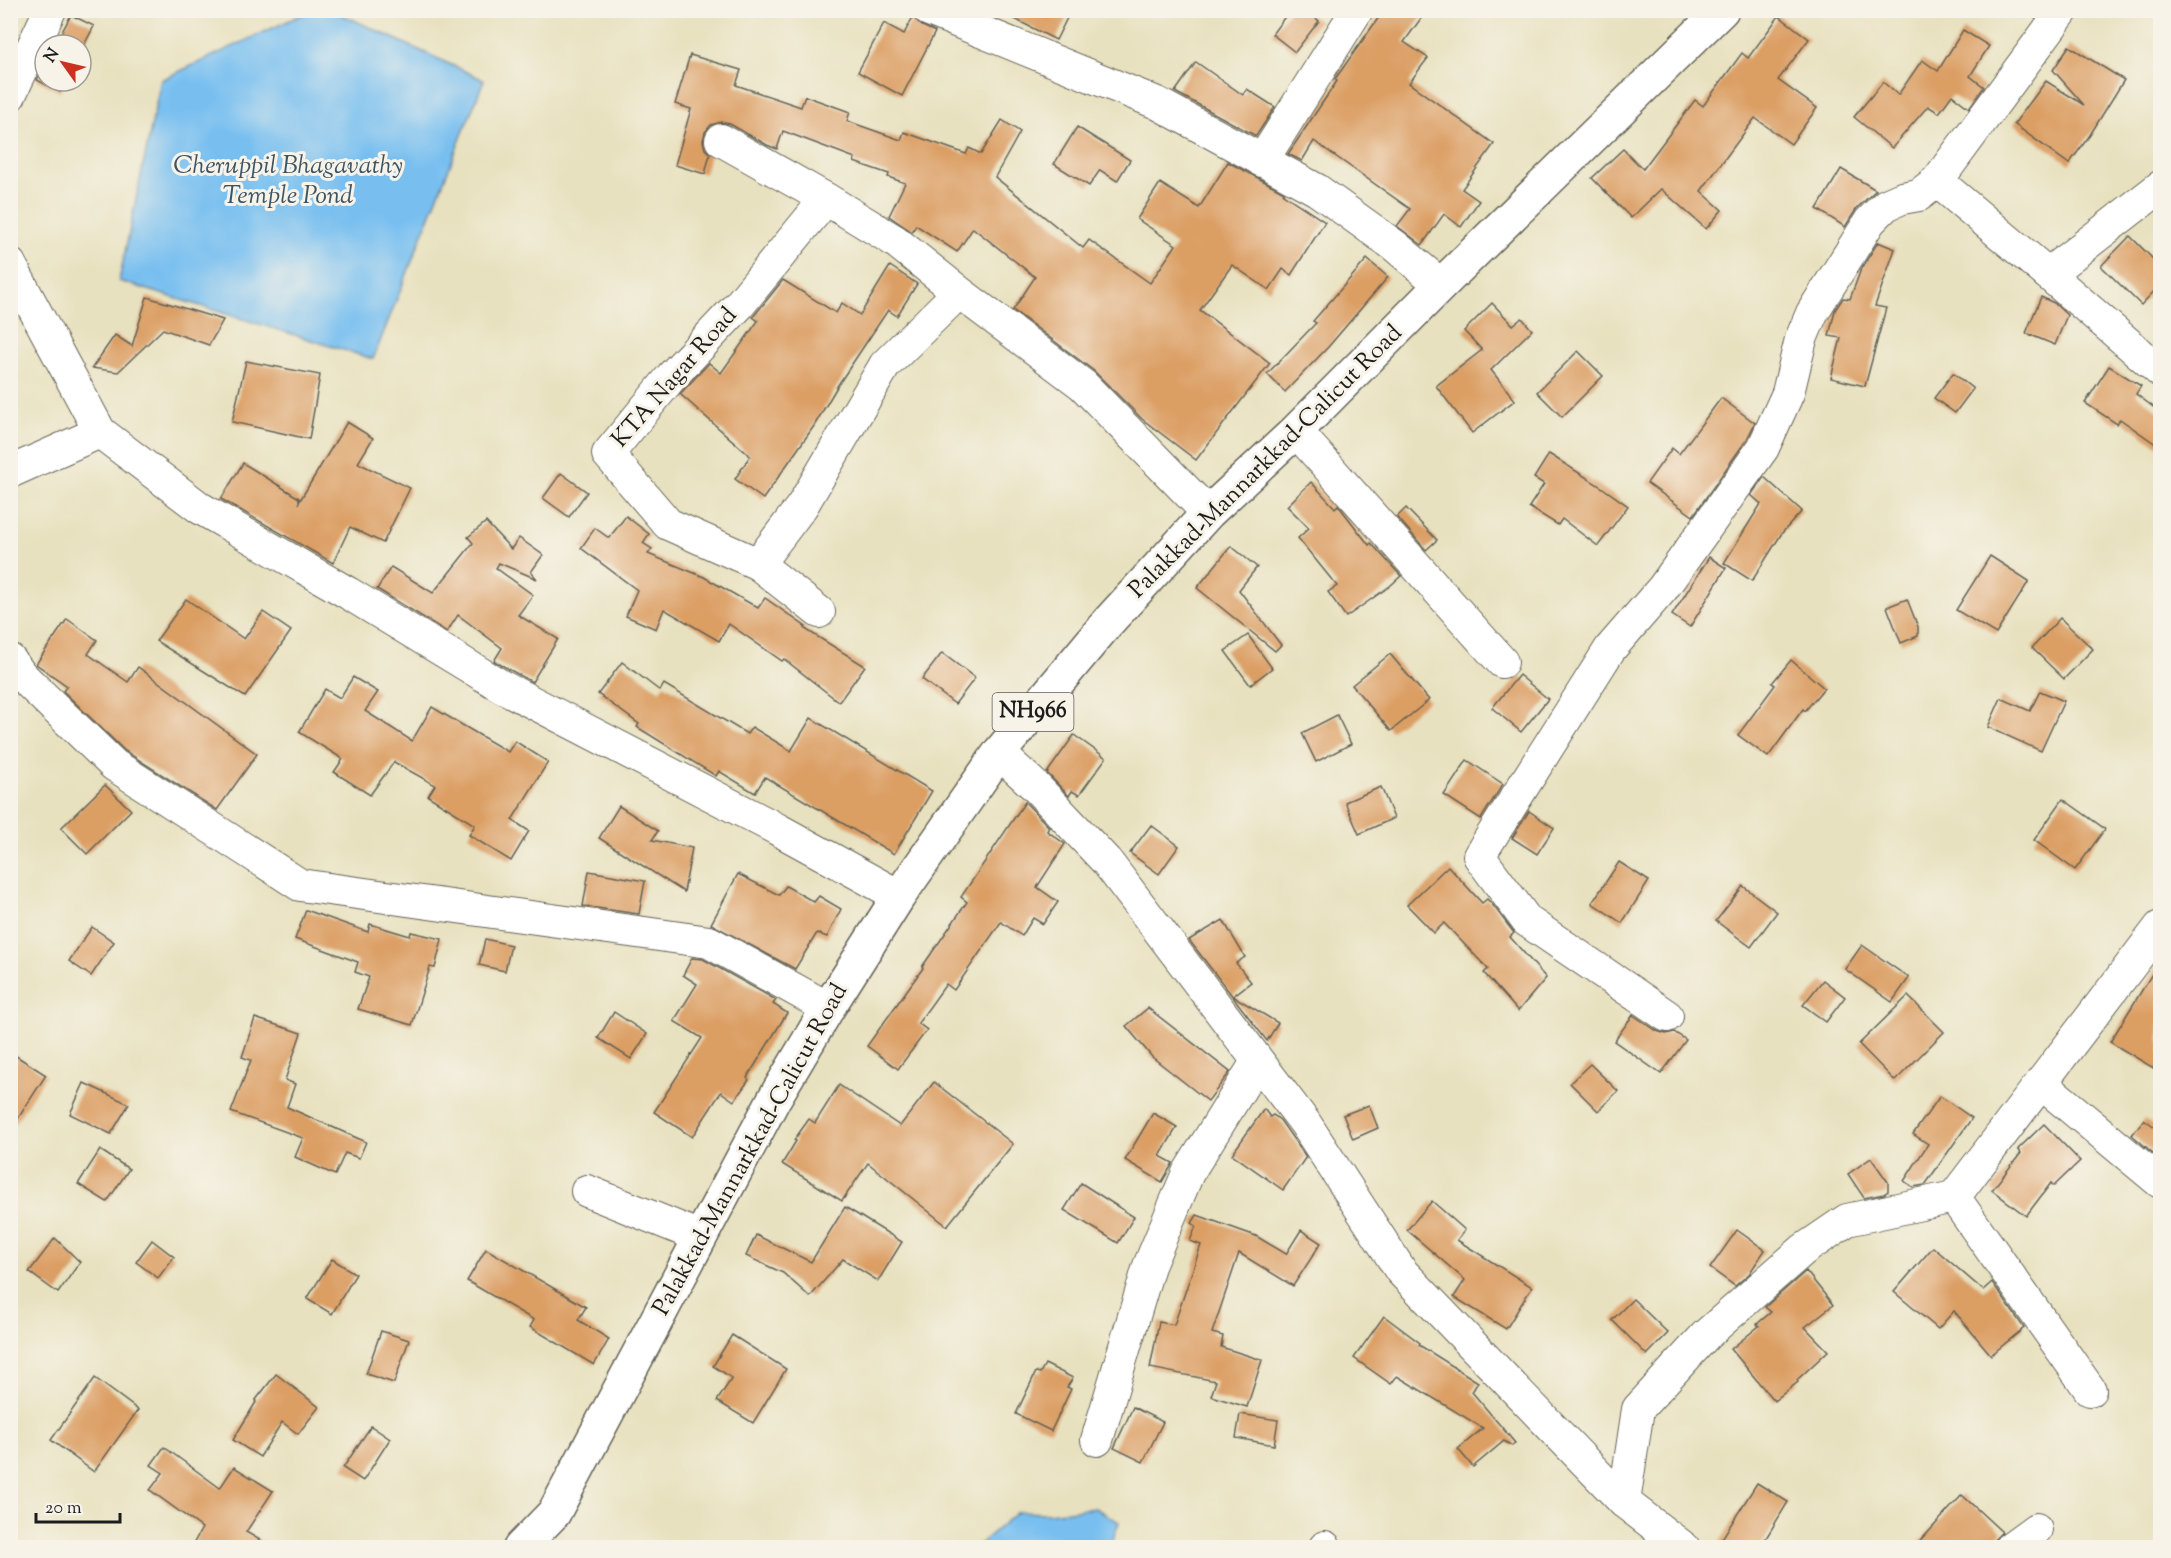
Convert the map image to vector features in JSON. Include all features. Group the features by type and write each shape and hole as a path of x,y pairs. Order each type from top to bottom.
{"highway":[{"name":"Palakkad-Mannarkkad-Calicut Road","path":"520,1548 554,1513 774,1098 828,1008 899,896 999,753 1108,622 1208,513 1296,430 1722,10"}],"street":[{"path":"10,95 50,10"},
{"path":"929,10 987,21 1157,103 1317,190 1395,246 1441,285"},
{"path":"1262,161 1357,10"},
{"path":"1668,1016 1527,921 1479,856 1610,649 1662,588 1763,448 1788,393 1801,339 1812,313 1870,221 1886,205 1902,198 1919,195 1937,181 2063,10"},
{"path":"722,140 826,199 895,242 1083,385 1208,513"},
{"path":"1937,181 2160,371"},
{"path":"2048,274 2160,188"},
{"name":"KTA Nagar Road","path":"758,564 668,524 608,454 672,376 739,305 826,199"},
{"path":"10,264 100,432 200,508 501,686 777,829 899,896"},
{"path":"819,612 758,564 802,506 885,365 959,292"},
{"path":"1296,430 1502,662"},
{"path":"10,472 100,432"},
{"path":"10,660 22,676 114,765 300,885 709,942 828,1008"},
{"path":"999,753 1036,787 1107,862 1305,1123 1401,1272 1624,1502 1684,1548"},
{"path":"1624,1502 1638,1409 1706,1335 1803,1250 1847,1220 1954,1197 2160,927"},
{"path":"1097,1440 1149,1266 1188,1173 1257,1062"},
{"path":"2041,1083 2160,1182"},
{"path":"587,1191 701,1237"},
{"path":"1954,1197 2090,1390"},
{"path":"2010,1548 2036,1529"}],"water":[{"name":"Cheruppil Bhagavathy Temple Pond","path":"332,10 484,80 373,359 119,281 161,80 309,11"},
{"path":"1095,1508 1119,1522 1110,1547 976,1547 1017,1512 1048,1513"}],"building":[{"path":"997,10 1071,10 1056,40"},
{"path":"1290,10 1305,10 1319,21 1295,52 1272,34"},
{"path":"1384,10 1427,10 1404,42 1428,58 1409,83 1494,144 1462,189 1479,201 1461,227 1444,214 1422,245 1397,226 1410,209 1314,141 1302,161 1288,154 1337,81 1335,79"},
{"path":"71,15 94,26 90,33 61,33"},
{"path":"1779,16 1809,39 1778,80 1817,108 1791,144 1755,118 1701,191 1722,210 1706,229 1661,189 1631,218 1592,178 1623,149 1643,169 1695,100 1703,106 1742,53 1748,58"},
{"path":"913,17 922,26 935,32 902,96 858,72 884,23 904,34"},
{"path":"1963,30 1989,46 1970,76 1984,87 1969,108 1952,95 1939,113 1928,106 1892,148 1854,117 1883,82 1898,95 1922,60 1938,71"},
{"path":"2069,46 2124,80 2069,164 2014,124 2046,81 2084,105 2053,70"},
{"path":"690,55 741,70 736,85 801,107 805,96 850,112 847,121 901,140 904,132 966,154 969,148 981,154 1002,120 1020,132 995,177 1083,248 1089,240 1150,283 1176,245 1137,219 1160,183 1199,208 1228,162 1284,192 1283,194 1325,222 1291,275 1283,269 1269,290 1232,265 1200,310 1270,363 1196,460 1142,419 1094,371 1013,310 1035,277 973,228 957,252 916,225 912,232 889,216 905,183 888,177 889,174 854,162 855,158 783,131 777,149 730,124 721,122 711,125 705,132 703,141 705,149 710,154 705,174 675,165 691,109 675,104"},
{"path":"1196,62 1243,95 1247,89 1275,107 1256,136 1175,92"},
{"path":"1077,127 1130,160 1117,181 1100,170 1089,186 1054,164"},
{"path":"1841,169 1876,190 1857,208 1845,227 1817,209"},
{"path":"2130,236 2160,266 2160,285 2141,305 2101,266"},
{"path":"1878,242 1895,249 1875,306 1886,308 1865,386 1831,378 1841,338 1829,336 1835,310 1843,298 1850,299 1861,269"},
{"path":"1367,259 1388,277 1329,346 1285,392 1267,374 1316,323 1313,321"},
{"path":"890,266 917,284 897,316 888,310 838,385 814,426 763,499 735,479 750,456 680,394 709,363 721,373 758,321 753,317 783,280 836,313 842,303 860,315"},
{"path":"147,297 223,320 209,345 163,329 118,372 92,368 115,335 132,346"},
{"path":"2041,297 2054,303 2067,315 2055,345 2026,333"},
{"path":"1492,303 1513,325 1522,318 1532,330 1491,370 1515,400 1472,433 1436,386 1482,350 1464,331"},
{"path":"1578,351 1603,376 1562,417 1537,392"},
{"path":"246,361 320,375 309,439 232,422"},
{"path":"2109,366 2141,386 2136,394 2160,412 2160,447 2120,419 2117,424 2085,403"},
{"path":"1953,373 1973,389 1955,413 1934,398"},
{"path":"1721,398 1755,423 1747,439 1693,516 1647,483 1672,448 1679,454"},
{"path":"347,422 373,438 358,463 410,488 383,543 350,527 333,563 221,499 243,463 299,498 299,502"},
{"path":"1549,454 1628,506 1598,546 1562,519 1558,525 1529,507 1544,484 1534,478"},
{"path":"561,473 587,492 569,517 543,498"},
{"path":"1764,477 1802,511 1782,533 1752,581 1724,563 1761,504 1751,495"},
{"path":"1311,482 1335,508 1338,505 1369,545 1371,543 1401,576 1346,617 1328,592 1337,586 1298,538 1309,528 1287,506"},
{"path":"1406,508 1437,540 1426,550 1397,517"},
{"path":"626,516 649,534 643,543 652,549 648,554 704,577 758,608 765,598 806,627 805,629 865,666 839,702 784,659 782,661 729,624 719,641 664,609 656,629 626,616 637,590 581,548 595,528 609,538"},
{"path":"486,522 511,549 519,538 543,555 531,572 537,579 499,563 496,568 533,595 518,615 558,639 532,682 494,661 502,648 458,615 447,632 377,589 391,567 433,593 473,543 468,537"},
{"path":"1231,546 1257,567 1239,590 1281,645 1275,651 1197,588"},
{"path":"1990,556 2029,581 1996,634 1956,610"},
{"path":"1709,557 1726,568 1690,627 1672,615"},
{"path":"186,599 244,639 263,612 291,631 245,697 156,641"},
{"path":"1907,599 1918,627 1918,636 1901,643 1887,607"},
{"path":"2060,618 2093,649 2064,679 2032,648"},
{"path":"67,619 97,640 88,654 128,682 138,667 257,754 217,810 125,751 63,691 67,686 36,664"},
{"path":"1248,635 1272,668 1250,685 1225,651"},
{"path":"942,653 975,678 955,704 922,679"},
{"path":"1390,654 1429,700 1391,731 1352,685"},
{"path":"1791,660 1824,688 1805,711 1803,709 1768,757 1738,735 1775,685 1772,683"},
{"path":"622,662 660,691 664,684 747,734 752,727 791,751 811,718 932,791 894,854 765,777 755,793 719,771 716,776 637,727 639,724 598,694"},
{"path":"1519,675 1548,699 1521,732 1492,708"},
{"path":"353,677 378,692 365,711 412,741 432,707 508,752 515,741 548,762 512,820 529,831 511,861 469,835 475,825 428,796 435,785 394,762 370,795 334,772 343,759 299,732 325,689 340,698"},
{"path":"2040,691 2064,701 2041,751 1988,727 2001,698 2030,711"},
{"path":"1337,715 1351,744 1316,762 1302,733"},
{"path":"1074,735 1106,758 1079,795 1072,791 1069,796 1047,773"},
{"path":"1467,760 1503,784 1481,819 1444,795"},
{"path":"105,785 131,810 87,854 61,828"},
{"path":"1381,787 1394,818 1359,834 1345,802"},
{"path":"2063,799 2105,829 2075,870 2034,840"},
{"path":"1025,802 1049,827 1047,831 1065,844 1037,887 1058,902 1043,924 1033,918 1022,936 1001,922 954,990 946,984 918,1023 927,1030 898,1069 867,1046 967,902 961,897"},
{"path":"619,806 658,831 652,840 692,848 684,892 599,838"},
{"path":"1529,811 1554,828 1537,854 1512,838"},
{"path":"1151,825 1179,846 1159,874 1130,853"},
{"path":"1619,862 1649,881 1622,923 1592,903"},
{"path":"1448,866 1482,903 1487,899 1492,904 1514,933 1510,937 1546,978 1518,1011 1484,973 1488,969 1444,923 1434,933 1407,905"},
{"path":"589,871 645,881 639,914 583,906"},
{"path":"738,874 779,895 786,886 814,902 819,896 841,909 827,937 817,933 795,969 711,924"},
{"path":"1743,886 1777,912 1751,947 1716,921"},
{"path":"306,910 368,932 370,924 410,936 411,932 442,939 435,968 430,967 412,1025 358,1009 369,977 355,972 358,962 295,939"},
{"path":"1223,920 1245,957 1236,963 1251,982 1233,996 1278,1023 1267,1041 1189,940"},
{"path":"92,927 114,942 91,976 69,961"},
{"path":"485,939 511,945 505,971 479,965"},
{"path":"1862,945 1909,978 1892,1002 1845,969"},
{"path":"692,958 703,959 776,1000 773,1004 787,1013 747,1078 749,1080 734,1101 721,1092 692,1137 654,1112 702,1038 674,1021 697,984 683,975"},
{"path":"2160,961 2160,1072 2110,1042"},
{"path":"1823,980 1845,997 1826,1022 1803,1005"},
{"path":"1908,996 1944,1032 1895,1081 1859,1044"},
{"path":"1148,1008 1230,1072 1208,1101 1152,1057 1126,1026"},
{"path":"614,1012 647,1034 631,1059 598,1038"},
{"path":"1633,1015 1657,1031 1666,1034 1674,1032 1686,1040 1661,1074 1614,1041"},
{"path":"255,1018 301,1033 285,1080 295,1084 287,1107 366,1142 359,1158 345,1153 335,1175 295,1157 303,1138 231,1112 251,1060 242,1057"},
{"path":"10,1052 46,1075 10,1131"},
{"path":"1590,1064 1618,1091 1598,1111 1570,1083"},
{"path":"934,1082 1013,1144 947,1226 868,1163 842,1201 782,1164 796,1141 794,1140 809,1119 815,1123 839,1085 900,1126"},
{"path":"84,1083 129,1104 111,1134 70,1114"},
{"path":"1940,1096 1972,1118 1925,1185 1913,1187 1904,1181 1928,1144 1913,1134"},
{"path":"1369,1105 1378,1128 1353,1139 1343,1115"},
{"path":"1264,1109 1270,1117 1273,1115 1280,1120 1306,1157 1283,1190 1232,1154"},
{"path":"1153,1113 1177,1127 1160,1156 1173,1163 1162,1182 1125,1160"},
{"path":"2144,1119 2160,1131 2160,1159 2132,1135"},
{"path":"2044,1124 2080,1161 2054,1186 2051,1183 2026,1216 1992,1190 2021,1153 2018,1149"},
{"path":"100,1150 129,1169 107,1202 78,1184"},
{"path":"1871,1158 1888,1182 1888,1191 1864,1198 1848,1174"},
{"path":"1081,1183 1134,1217 1118,1243 1064,1210"},
{"path":"1432,1201 1465,1230 1457,1240 1532,1287 1506,1329 1454,1297 1465,1280 1407,1230"},
{"path":"845,1207 902,1242 878,1281 843,1259 810,1297 783,1273 746,1256 756,1235 811,1262"},
{"path":"1197,1215 1256,1236 1286,1254 1301,1230 1321,1243 1293,1286 1239,1253 1212,1333 1223,1336 1221,1347 1262,1360 1247,1407 1211,1396 1216,1381 1150,1368 1159,1322 1174,1325 1201,1245 1190,1241 1196,1226 1192,1223"},
{"path":"1737,1230 1765,1250 1749,1274 1735,1286 1710,1268"},
{"path":"55,1238 80,1262 58,1293 29,1272"},
{"path":"152,1240 174,1257 158,1278 136,1262"},
{"path":"1933,1247 1983,1290 1992,1282 2024,1328 1991,1355 1954,1311 1938,1329 1894,1292"},
{"path":"486,1249 586,1307 578,1320 609,1339 594,1365 530,1327 534,1320 467,1281"},
{"path":"332,1259 356,1274 332,1314 307,1299"},
{"path":"1806,1271 1833,1305 1805,1327 1828,1351 1797,1380 1798,1382 1774,1401 1731,1349 1759,1326 1757,1324 1771,1312 1765,1307"},
{"path":"1633,1299 1668,1333 1647,1355 1612,1320"},
{"path":"1384,1316 1420,1343 1419,1345 1478,1382 1472,1392 1515,1443 1512,1446 1504,1441 1473,1467 1458,1449 1483,1428 1397,1376 1391,1384 1354,1358"},
{"path":"381,1331 409,1340 394,1383 366,1374"},
{"path":"732,1335 786,1369 753,1423 717,1401 732,1378 713,1366"},
{"path":"1045,1364 1073,1378 1067,1387 1071,1389 1051,1431 1016,1414 1036,1372 1040,1373"},
{"path":"276,1374 319,1407 298,1434 282,1422 260,1457 233,1440 255,1401"},
{"path":"95,1378 138,1410 94,1472 51,1440"},
{"path":"1133,1407 1163,1422 1143,1462 1114,1448"},
{"path":"1240,1414 1278,1420 1274,1445 1236,1438"},
{"path":"371,1426 390,1439 363,1481 343,1468"},
{"path":"164,1447 220,1488 234,1467 273,1491 246,1532 274,1548 191,1548 202,1528 150,1490 163,1473 151,1465"},
{"path":"1757,1483 1788,1502 1760,1548 1716,1548"},
{"path":"1962,1495 2002,1532 1994,1540 1992,1548 1914,1548"}]}
